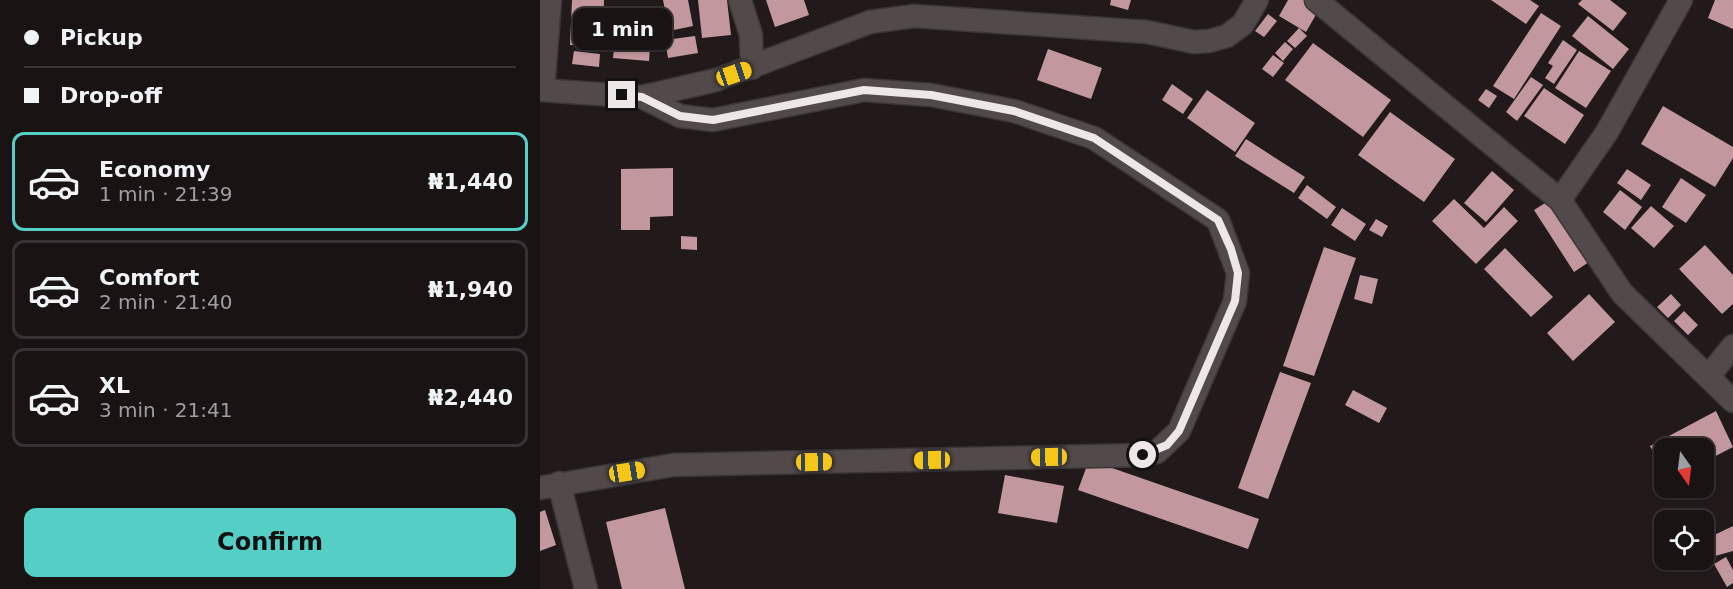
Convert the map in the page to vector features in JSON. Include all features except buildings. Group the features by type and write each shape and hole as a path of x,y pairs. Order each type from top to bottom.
{"street":[{"path":"550,0 541,90 642,97 716,80 870,22 914,16 1147,32 1194,42 1227,36 1243,24 1257,0"},
{"path":"740,0 751,35 752,68"},
{"path":"1316,0 1560,200 1622,293 1733,401"},
{"path":"1560,200 1607,132 1681,0"},
{"path":"586,589 549,485 673,465 1150,453 1167,445 1179,431 1235,301 1238,273 1218,220 1094,138 1014,111 931,95 864,90 713,120 680,116 642,97"},
{"path":"1708,377 1733,346"}],"route":[{"path":"622,95 642,97 680,116 713,120 864,90 931,95 1014,111 1094,138 1218,220 1231,249 1238,273 1235,301 1179,431 1167,445 1157,452 1143,455"}]}
